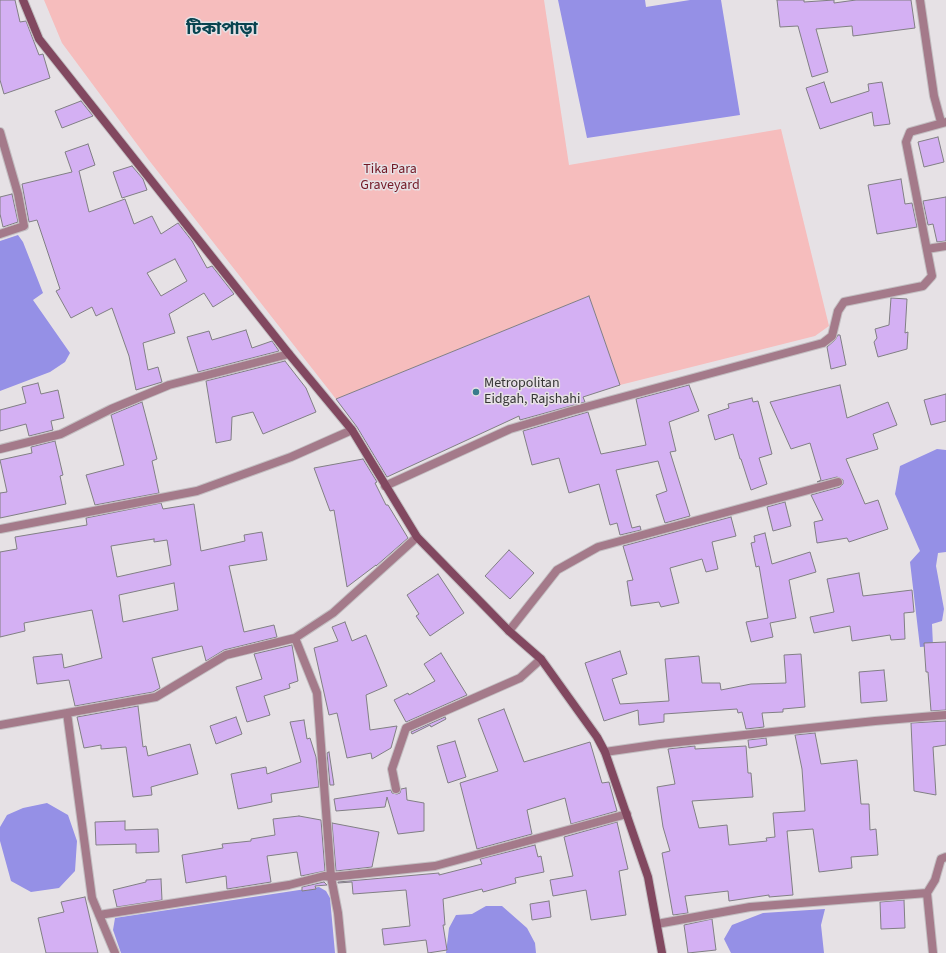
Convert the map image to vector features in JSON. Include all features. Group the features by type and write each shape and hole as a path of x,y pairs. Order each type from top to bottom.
{"main road":[{"path":"22,0 39,39 289,354 352,430 417,537 509,631 541,660 597,737 605,752 648,877 658,924 662,953"}],"street":[{"path":"385,486 510,429 570,411 823,343 832,336 838,311 844,302 922,286 932,276 906,142 910,132 944,122 934,96 920,0"},
{"path":"0,132 18,194 24,226 0,234"},
{"path":"927,249 946,246"},
{"path":"0,449 61,434 111,409 169,385 289,354"},
{"path":"0,529 197,491 291,458 352,430"},
{"path":"509,631 557,570 598,547 838,482"},
{"path":"0,725 156,697 226,655 295,638 333,613 417,537"},
{"path":"295,638 317,693 331,877 338,913 342,953"},
{"path":"396,789 392,769 406,728 520,678 541,660"},
{"path":"67,713 92,898 115,953"},
{"path":"605,752 660,744 946,715"},
{"path":"99,915 289,885 324,876 331,877 435,866 627,814"},
{"path":"933,953 927,893 935,880 941,859 946,857"},
{"path":"658,924 750,907 927,893"}],"green space":[{"name":"Tika Para Graveyard","path":"44,0 544,0 569,165 781,129 829,326 815,336 620,385 589,296 336,399 148,159 62,43"}],"shaded area":[{"path":"558,0 645,0 646,7 690,0 721,0 740,115 587,138"},
{"path":"18,235 23,242 43,293 33,300 70,353 65,362 50,372 0,391 0,241"},
{"path":"937,449 946,450 946,552 938,553 936,566 944,609 942,621 932,624 933,646 920,647 910,562 920,551 895,494 900,466"},
{"path":"47,803 68,815 77,841 75,871 59,888 31,892 11,881 0,841 0,827 7,815 23,808"},
{"path":"319,887 326,891 330,898 335,953 121,953 113,930 115,918"},
{"path":"486,906 502,906 527,928 535,943 536,953 446,953 449,928 456,915 472,914"},
{"path":"825,909 821,925 824,953 731,953 724,939 732,925 763,913"}],"building":[{"path":"0,0 15,0 20,22 26,21 39,55 43,54 50,78 4,94 0,80"},
{"path":"777,0 804,0 804,2 834,0 834,3 856,0 911,0 915,28 853,36 852,26 816,29 828,72 812,77 798,26 780,27"},
{"path":"824,82 831,103 869,91 868,84 882,82 890,124 874,126 872,112 820,129 806,88"},
{"path":"81,101 93,116 62,128 55,111"},
{"path":"938,137 944,162 924,167 918,142"},
{"path":"88,144 95,165 79,171 89,212 125,199 134,224 152,216 161,234 178,223 192,241 207,268 212,266 234,294 213,307 204,293 169,314 175,333 143,343 148,370 158,367 162,382 136,390 129,356 112,308 96,316 92,307 71,318 56,291 60,289 37,220 29,222 22,184 72,172 65,152","holes":["175,259 187,281 161,296 147,273"]},
{"path":"132,166 143,179 147,190 122,198 113,172"},
{"path":"901,179 905,204 912,203 917,227 877,234 868,185"},
{"path":"12,194 18,222 3,227 0,214 0,197"},
{"path":"946,197 946,241 937,242 933,224 928,225 923,201"},
{"name":"Metropolitan Eidgah, Rajshahi","path":"589,296 620,385 583,397 585,402 520,420 519,416 387,477 357,427 336,399"},
{"path":"891,298 907,299 905,333 908,332 907,349 878,357 874,342 877,338 875,329 889,325"},
{"path":"246,330 252,348 272,341 279,351 198,372 187,337 209,331 212,340"},
{"path":"838,335 840,335 846,365 831,369 827,347"},
{"path":"285,361 306,388 316,412 263,434 253,412 232,417 231,440 216,443 206,381"},
{"path":"38,383 41,394 58,390 64,418 51,421 53,430 29,436 26,424 0,431 0,410 26,403 22,387"},
{"path":"689,385 699,411 669,422 676,451 670,452 690,516 665,523 656,495 667,491 658,461 616,470 632,528 640,526 641,530 620,535 617,523 610,525 599,484 569,493 559,458 532,465 523,431 588,412 601,454 646,445 636,399"},
{"path":"840,385 847,418 888,402 897,425 873,434 878,449 846,459 865,504 878,500 888,529 849,542 847,538 817,543 814,522 823,520 811,495 840,487 843,484 843,480 837,477 817,482 821,480 810,443 791,449 770,402"},
{"path":"946,394 946,421 931,425 924,400"},
{"path":"752,398 753,402 758,401 772,454 759,458 767,484 751,490 733,434 715,440 708,415 729,408 728,404"},
{"path":"142,402 157,459 152,461 159,493 95,505 86,475 124,465 111,415"},
{"path":"55,441 63,475 60,476 66,504 0,518 0,493 7,492 0,460 32,453 31,447"},
{"path":"363,459 377,482 375,483 386,505 388,505 408,538 376,566 347,587 334,510 330,511 314,468"},
{"path":"785,502 791,526 773,531 767,507"},
{"path":"161,503 163,509 194,504 201,551 245,541 244,535 262,532 267,560 229,566 244,632 274,625 277,637 224,650 206,661 202,646 152,658 160,688 153,692 75,706 69,680 37,684 33,657 62,654 64,668 102,658 92,610 24,623 25,631 0,637 0,552 17,549 15,537 87,525 86,518","holes":["154,539 154,542 167,540 171,565 117,577 111,546","174,583 178,610 123,622 119,595"]},
{"path":"731,517 736,536 712,542 718,569 706,572 702,559 670,568 679,603 661,607 659,602 631,606 627,581 633,580 623,546"},
{"path":"765,533 772,564 810,552 816,572 789,580 796,618 770,623 773,637 751,642 746,622 768,618 759,566 756,567 751,543 755,542 754,536"},
{"path":"509,550 534,573 510,599 485,576"},
{"path":"859,573 863,596 912,590 914,612 904,613 905,639 891,640 890,635 852,641 850,626 814,633 810,617 834,612 827,579"},
{"path":"438,574 464,613 430,636 416,616 419,614 407,595"},
{"path":"345,622 352,641 366,635 387,686 366,695 370,730 397,726 391,748 372,759 371,753 347,758 337,713 329,715 314,648 338,641 332,627"},
{"path":"946,642 946,710 931,711 924,643"},
{"path":"292,645 298,681 289,684 290,688 264,696 270,715 247,722 236,687 262,679 254,654"},
{"path":"620,651 627,674 612,679 620,704 669,701 665,659 699,656 702,683 720,683 721,690 751,684 786,683 784,655 801,654 805,707 783,709 783,712 762,713 764,727 746,729 742,712 738,713 737,709 664,714 664,722 639,725 638,710 604,721 585,663"},
{"path":"441,653 467,695 406,722 394,700 408,693 409,695 435,681 424,664"},
{"path":"884,670 887,701 861,703 859,672"},
{"path":"138,706 143,747 146,746 148,756 190,744 198,774 151,787 152,795 133,797 126,747 101,749 101,745 84,748 77,717"},
{"path":"504,709 524,762 590,742 602,783 609,782 617,811 571,824 565,798 527,810 532,834 477,849 460,783 498,771 478,719"},
{"path":"236,717 242,734 216,744 210,726"},
{"path":"445,717 446,719 431,727 430,725 412,734 411,732"},
{"path":"304,720 307,739 310,738 316,757 319,787 271,794 272,802 238,809 231,774 266,767 267,774 301,762 290,722"},
{"path":"946,721 946,745 933,747 936,795 914,791 911,723"},
{"path":"815,733 821,764 857,760 861,804 869,804 870,830 876,829 878,855 851,857 852,868 819,872 813,829 787,831 793,895 769,897 769,895 729,901 728,891 685,896 688,913 673,915 662,853 670,851 663,827 657,787 675,784 668,749 695,746 695,749 746,746 748,773 751,773 753,797 692,801 699,828 727,825 729,845 767,841 766,838 775,837 773,813 805,811 802,769 795,735"},
{"path":"766,738 767,745 749,748 748,740"},
{"path":"455,741 466,777 448,783 437,746"},
{"path":"329,752 334,785 330,785 327,753"},
{"path":"406,788 407,800 424,803 424,831 398,834 387,797 385,807 336,811 334,799 391,790 392,793 397,794 400,793 401,789"},
{"path":"299,816 321,820 325,871 301,876 297,852 267,856 271,882 227,889 226,876 186,883 182,855 223,848 222,844 251,841 251,839 275,835 273,819"},
{"path":"125,821 125,830 158,829 159,852 136,853 136,844 96,845 95,822"},
{"path":"617,822 628,869 619,871 626,915 591,920 586,890 553,896 550,880 573,876 564,837"},
{"path":"332,823 379,832 372,867 336,871"},
{"path":"535,845 538,857 541,856 544,872 515,878 516,883 483,892 482,889 443,899 445,925 443,925 447,950 428,953 426,940 384,945 382,929 410,926 406,890 353,894 352,882 338,883 439,873 439,875 482,864 480,859"},
{"path":"161,879 162,900 117,907 113,890 146,882 146,880"},
{"path":"324,882 327,885 315,886 316,889 302,891 302,887"},
{"path":"85,897 98,953 46,953 38,918 64,912 61,902"},
{"path":"904,900 905,928 881,929 880,902"},
{"path":"549,901 551,917 532,920 530,904"},
{"path":"712,919 716,950 688,953 684,925"}],"place":[{"name":"Metropolitan Eidgah, Rajshahi","path":"476,392"}],"district":[{"name":"টিকাপাড়া","path":"222,30"}]}
